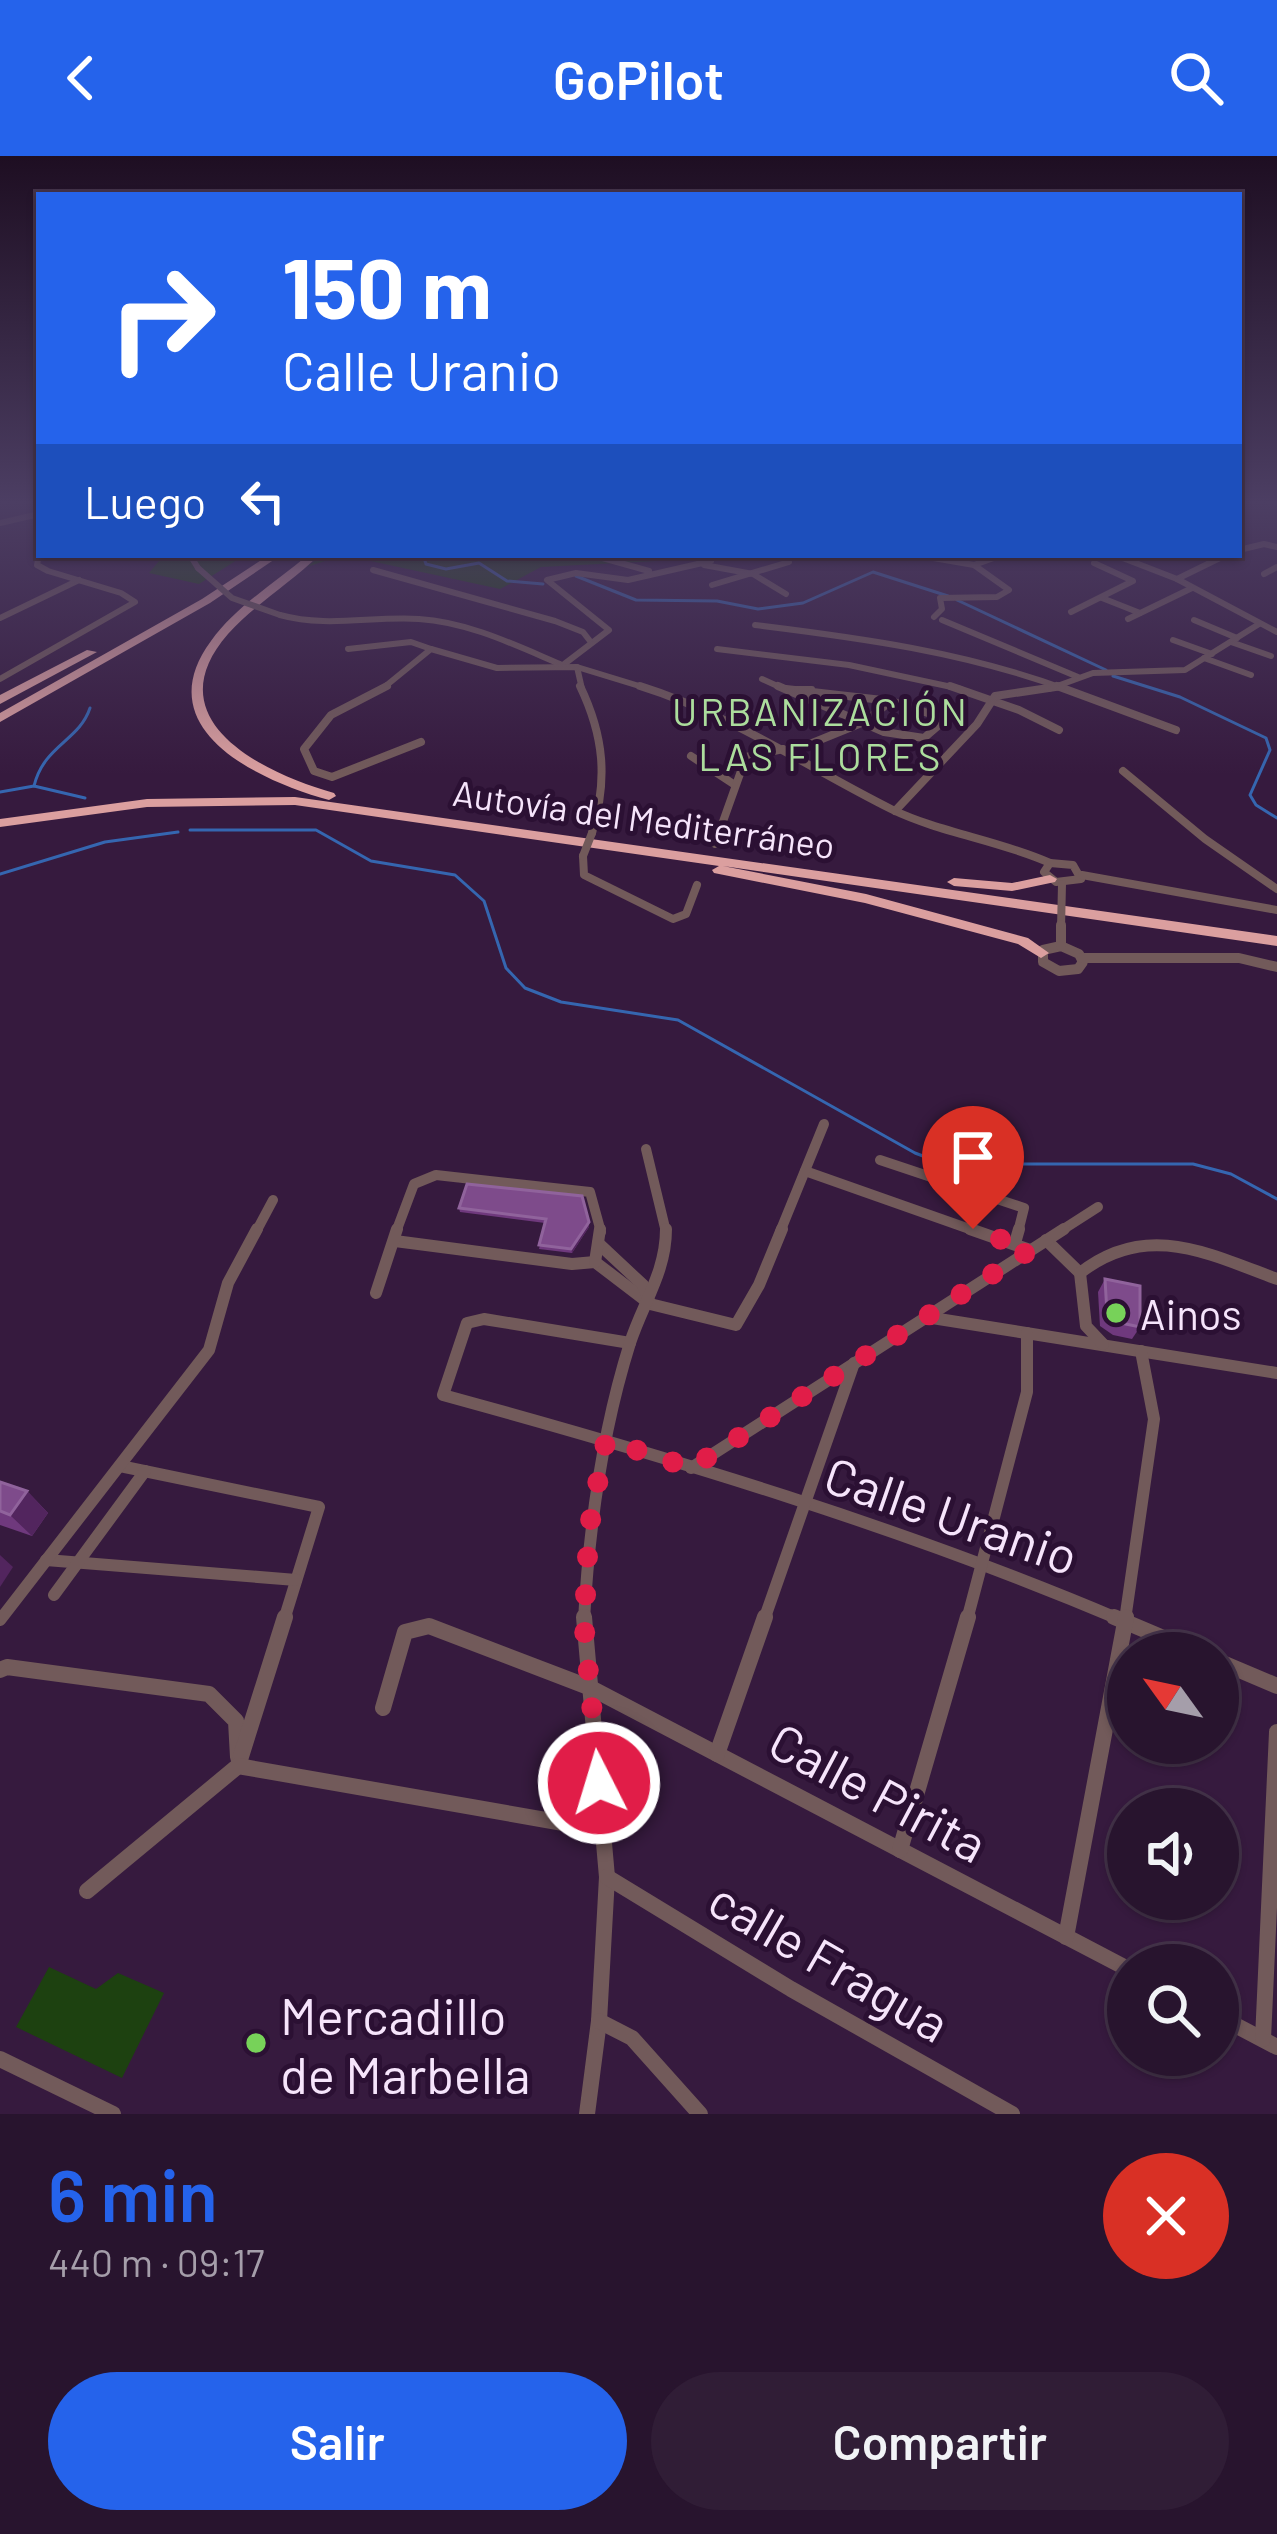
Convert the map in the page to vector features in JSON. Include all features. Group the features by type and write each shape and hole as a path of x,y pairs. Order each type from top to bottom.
{"highway":[{"path":"0,702 192,592"},
{"path":"0,718 219,592"},
{"path":"270,592 206,656 197,694 203,717 229,750 279,779 410,814"},
{"name":"Autovía del Mediterráneo","path":"0,836 60,818 178,801 308,802 1277,941"},
{"name":"Autovía del Mediterráneo","path":"0,823 206,812 343,816 1277,951"},
{"path":"669,852 985,886 1036,884 1054,875"},
{"path":"714,868 910,910 1023,941 1041,953"}],"street":[{"path":"0,618 53,592"},
{"path":"0,679 135,602 110,592"},
{"path":"226,592 304,621 444,623 563,665 669,695 788,750 895,812 1014,847 1074,884 1082,875"},
{"path":"453,592 555,621 584,632 590,641"},
{"path":"348,650 411,643 497,668 563,665 609,630 563,592"},
{"path":"952,592 940,598 938,619 1078,676"},
{"path":"955,592 986,600 1008,592"},
{"path":"1071,612 1112,592"},
{"path":"1128,619 1183,592"},
{"path":"1200,592 1277,632"},
{"path":"1102,598 1140,613"},
{"path":"1194,620 1271,656"},
{"path":"895,812 977,724 995,696 1057,688 1078,676 1101,672 1178,672 1259,624"},
{"path":"755,625 908,644 1013,670 1176,730"},
{"path":"1173,640 1251,675"},
{"path":"421,742 332,777 314,771 304,749 310,736 343,704 395,682 431,649"},
{"path":"717,649 903,674 995,696 1059,730"},
{"path":"743,665 750,653"},
{"path":"577,668 576,676 597,722 603,778 592,833 580,862 584,875 663,916 686,914 697,885"},
{"path":"762,679 864,722 917,740 946,719 891,701 786,689"},
{"path":"715,844 750,754 788,750 864,722 891,701"},
{"path":"691,756 735,785"},
{"path":"1123,771 1277,890"},
{"path":"1054,875 1067,863 1082,875 1277,910"},
{"path":"1054,875 1061,946"},
{"path":"1082,958 1078,969 1066,972 1047,966 1041,953 1061,946 1082,958 1239,958 1277,967"},
{"path":"394,1241 572,1264 595,1262 650,1304 736,1325 759,1285 824,1124"},
{"path":"587,2114 599,2020 607,1877 584,1625 587,1567 606,1440 630,1343 666,1259 666,1226 646,1149"},
{"path":"880,1160 1024,1208 1015,1243"},
{"path":"805,1171 1030,1250"},
{"path":"376,1293 414,1184 448,1174 590,1192 601,1231 595,1262"},
{"path":"0,1620 211,1346 231,1275 273,1200"},
{"path":"691,1468 1098,1207"},
{"path":"1046,1240 1080,1273 1086,1326 1104,1345"},
{"path":"1080,1273 1099,1253 1116,1246 1160,1243 1277,1279"},
{"path":"598,1244 643,1285 650,1304"},
{"path":"926,1317 1277,1372"},
{"name":"Calle Uranio","path":"630,1343 484,1319 467,1323 443,1395 606,1440 984,1562 1149,1632"},
{"path":"900,1850 984,1562 1027,1392 1027,1333"},
{"path":"1066,1937 1125,1622 1154,1419 1141,1351"},
{"path":"717,1754 854,1364"},
{"path":"87,1892 238,1766 319,1508 120,1466"},
{"path":"54,1595 145,1471"},
{"path":"46,1560 296,1580"},
{"name":"Calle Pirita","path":"383,1708 405,1632 429,1626 591,1688 1107,1958"},
{"path":"2,1664 208,1694 236,1721 238,1766"},
{"path":"1239,1670 1277,1686"},
{"path":"1239,2027 1270,2043 1277,1732"},
{"path":"238,1766 603,1831"},
{"name":"calle Fragua","path":"607,1877 791,1989 1012,2114"},
{"path":"599,2020 632,2038 700,2114"},
{"path":"0,2059 113,2114"}],"green space":[{"path":"49,1967 96,1989 118,1973 164,1993 122,2078 16,2027"}],"building":[{"path":"467,1184 582,1196 589,1222 571,1249 539,1245 546,1219 459,1208"},
{"path":"1105,1279 1140,1286 1140,1327 1121,1323 1107,1313"},
{"path":"0,1482 27,1491 10,1515 0,1511"}],"waterway":[{"path":"617,592 636,600 717,601 758,609 803,603 827,592"},
{"path":"937,592 948,596"},
{"path":"957,600 1106,670"},
{"path":"1113,676 1180,697 1266,738 1270,750 1250,795 1256,805 1277,818"},
{"path":"34,786 45,761 78,728 90,708"},
{"path":"0,792 34,786"},
{"path":"34,786 85,798"},
{"path":"190,830 316,830 371,861 455,875 484,901 506,968 525,988 561,1002 678,1020 915,1153 944,1164 1193,1164 1231,1174 1277,1199"},
{"path":"0,874 105,842 178,832"}],"place":[{"name":"Ainos","path":"1116,1313"},
{"name":"Mercadillo de Marbella","path":"256,2043"}],"district":[{"name":"URBANIZACIÓN LAS FLORES","path":"821,732"}],"route":[{"path":"599,1783 584,1625 589,1528 606,1440 691,1468 1030,1250 973,1229"}]}
